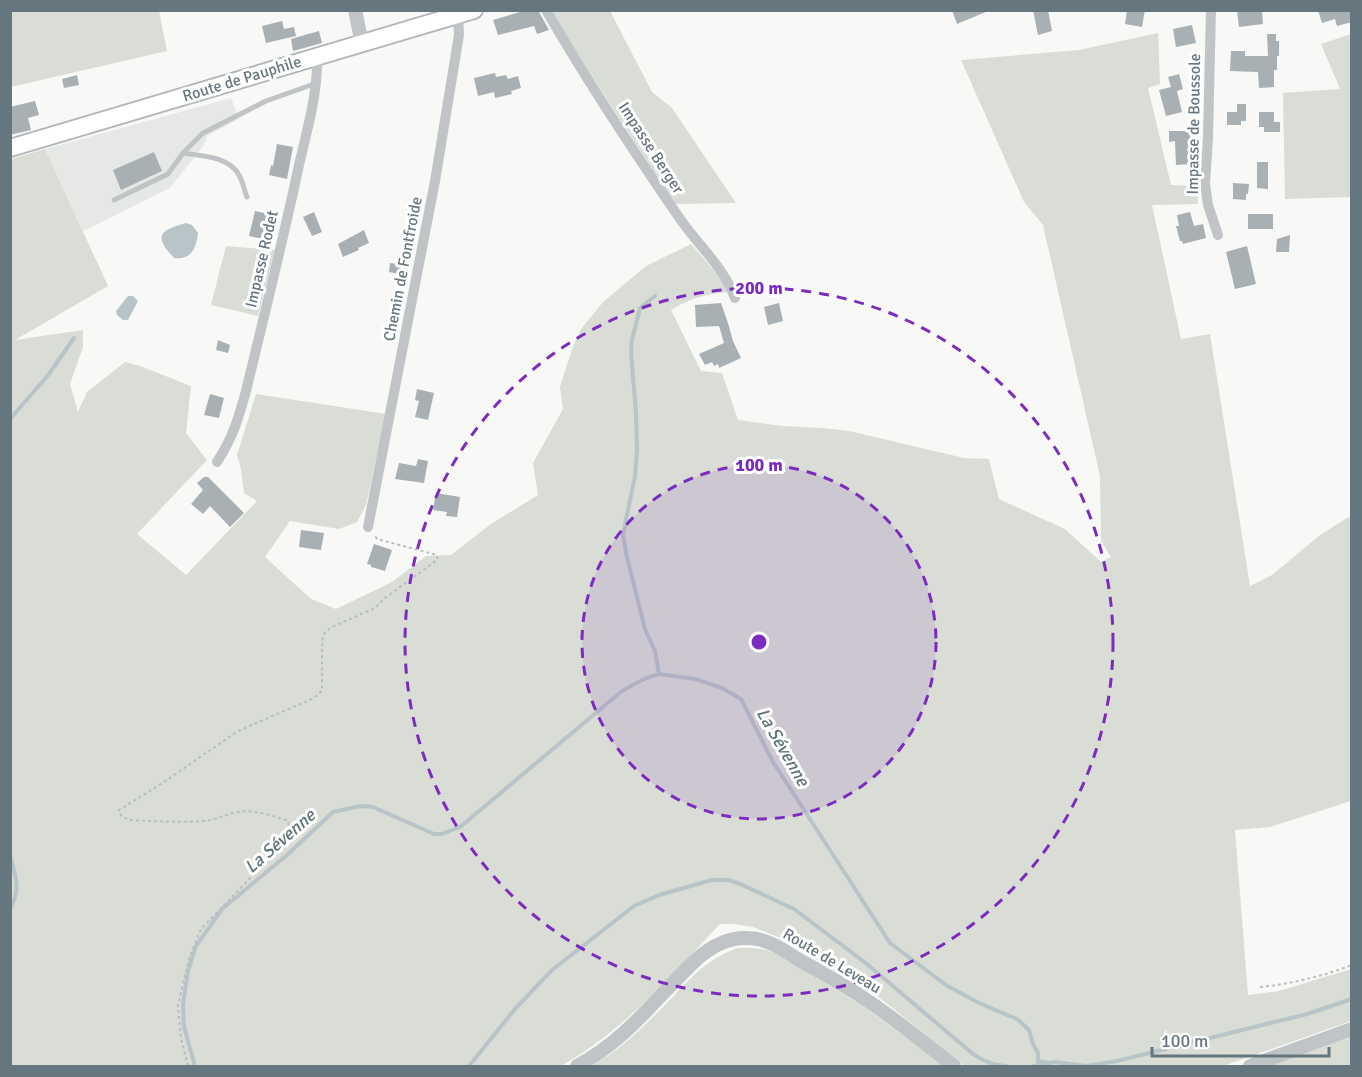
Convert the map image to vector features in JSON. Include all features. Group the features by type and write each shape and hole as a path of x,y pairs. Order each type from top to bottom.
{"main road":[{"name":"Route de Pauphile","path":"10,148 466,13"}],"street":[{"path":"355,10 362,44"},
{"name":"Impasse Berger","path":"546,10 666,198 694,239 730,284 735,298"},
{"name":"Impasse de Boussole","path":"1211,10 1209,125 1205,184 1208,205 1218,235"},
{"name":"Chemin de Fontfroide","path":"368,527 435,181 459,35 466,13"},
{"name":"Impasse Rodet","path":"217,462 229,444 246,392 295,185 318,68 317,57"},
{"name":"Route de Leveau","path":"577,1066 604,1050 628,1029 709,950 721,943 749,938 773,945 872,1003 954,1066"},
{"path":"1251,1066 1352,1029"}],"lane":[{"path":"114,200 168,174 183,153 203,133 284,94 315,84"},
{"path":"183,153 214,158 229,164 240,176 247,198"}],"path":[{"path":"188,1066 181,1038 178,1005 189,959 201,929 291,836 288,821 271,815 240,811 215,820 130,820 122,817 119,810 238,731 319,694 322,690 323,635 330,628 375,608 437,560 436,555 378,539 368,527"},
{"path":"1260,987 1281,985 1352,965"}],"shaded area":[{"path":"10,11 159,11 167,51 11,87"},
{"path":"552,11 610,11 652,92 672,108 736,203 675,204"},
{"path":"1158,33 1160,84 1148,88 1171,185 1197,186 1198,204 1152,205 1181,339 1210,334 1250,586 1272,575 1320,535 1351,517 1351,801 1270,827 1235,830 1248,995 1279,991 1351,969 1351,1021 1223,1066 965,1066 876,995 778,937 753,927 720,924 665,983 626,1019 584,1052 561,1066 11,1066 11,159 45,149 108,286 15,340 83,330 83,347 70,384 78,412 87,392 125,362 191,386 186,433 207,460 137,534 186,575 257,501 244,493 237,455 256,394 386,414 366,505 357,522 339,529 290,521 265,557 311,599 336,609 392,582 426,556 451,555 491,524 538,495 533,463 563,409 560,387 581,329 603,302 646,266 691,244 721,279 728,292 698,297 671,310 701,371 722,373 738,420 849,431 964,458 989,459 999,499 1065,529 1101,562 1111,557 1101,541 1100,476 1043,225 1024,202 961,60 1079,50"},
{"path":"1351,34 1351,197 1285,199 1283,93 1340,89 1321,44"},
{"path":"231,98 239,119 207,136 204,145 170,188 83,231 45,149"},
{"path":"186,223 192,225 198,233 196,244 189,255 174,258 164,244 162,235"},
{"path":"226,246 275,250 258,316 211,305"},
{"path":"128,296 133,296 138,301 128,320 123,320 116,311"},
{"path":"738,948 767,950 782,956 864,1007 945,1066 592,1066 631,1037 698,971 716,958"},
{"path":"1351,1037 1351,1066 1269,1066 1275,1064"}],"building":[{"path":"527,10 538,10 549,30 537,34 534,26 498,35 493,20"},
{"path":"952,10 988,10 988,11 957,24"},
{"path":"1033,10 1048,10 1052,31 1038,35"},
{"path":"1127,10 1145,10 1142,27 1125,24"},
{"path":"1237,10 1262,10 1263,24 1239,27"},
{"path":"1318,10 1352,10 1352,22 1337,26 1335,19 1322,23"},
{"path":"282,21 284,29 294,27 296,36 266,43 262,26"},
{"path":"1192,25 1196,43 1176,47 1173,29"},
{"path":"319,31 322,43 293,51 291,39"},
{"path":"1267,34 1276,34 1276,41 1279,41 1277,70 1274,70 1274,87 1259,88 1258,72 1230,71 1231,51 1245,51 1245,56 1268,56"},
{"path":"495,73 496,77 506,75 508,79 518,76 521,88 511,91 512,94 495,98 494,92 478,96 474,78"},
{"path":"1179,74 1183,89 1177,91 1182,112 1166,116 1159,90 1171,87 1168,77"},
{"path":"77,75 79,85 64,88 62,79"},
{"path":"35,101 39,115 28,118 31,130 10,135 10,107"},
{"path":"1237,104 1246,104 1246,121 1241,121 1241,125 1227,125 1227,112 1237,112"},
{"path":"1259,112 1274,112 1274,122 1280,122 1280,132 1264,132 1264,127 1259,127"},
{"path":"1169,131 1190,131 1191,164 1176,165 1175,141 1169,142"},
{"path":"277,144 293,147 287,179 269,175"},
{"path":"154,152 162,171 121,190 113,170"},
{"path":"1257,162 1268,162 1268,189 1257,188"},
{"path":"1233,183 1249,184 1246,200 1233,199"},
{"path":"255,211 273,215 267,240 249,236"},
{"path":"314,212 322,232 312,236 303,217"},
{"path":"1190,212 1194,226 1203,224 1206,238 1183,244 1176,226 1179,226 1177,215"},
{"path":"1248,214 1273,214 1273,229 1248,229"},
{"path":"364,230 369,243 343,257 338,244"},
{"path":"1290,235 1289,252 1276,252 1277,239"},
{"path":"1247,246 1256,284 1235,289 1226,252"},
{"path":"390,263 405,265 404,275 389,272"},
{"path":"721,303 741,358 719,368 718,364 714,366 712,362 705,365 699,354 724,343 719,326 696,327 695,305"},
{"path":"779,303 783,321 768,325 764,307"},
{"path":"218,340 230,345 228,353 216,350"},
{"path":"417,389 434,393 428,420 415,417 419,401 415,400"},
{"path":"210,394 224,398 219,418 204,415"},
{"path":"418,459 428,461 424,483 395,479 399,463 416,466"},
{"path":"204,477 208,477 244,513 230,527 210,506 203,514 191,504 203,490 197,483"},
{"path":"436,493 460,497 457,517 446,516 447,512 433,510"},
{"path":"301,530 324,533 321,550 299,547"},
{"path":"374,544 392,550 385,571 367,564"}],"waterway":[{"path":"655,296 640,308 632,340 637,450 635,476 623,534 645,629 655,651 659,674"},
{"path":"10,419 49,374 74,338"},
{"name":"La Sévenne","path":"195,1066 184,1027 183,1005 188,971 196,946 222,909 287,855 333,812 360,806 373,807 434,834 442,834 460,827 622,691 659,674 695,679 722,688 741,699 773,762 890,943 946,985 979,1003 1017,1019 1029,1030 1038,1053 1038,1061 1086,1066 1117,1061 1307,1014 1352,999"},
{"path":"10,856 16,877 15,896 10,909"},
{"path":"469,1066 515,1009 552,970 634,906 659,895 712,880 728,880 738,883 794,909 867,964 973,1054 989,1063 1006,1066"},
{"name":"La Sévenne","path":"1034,1066 1046,1064"}]}
